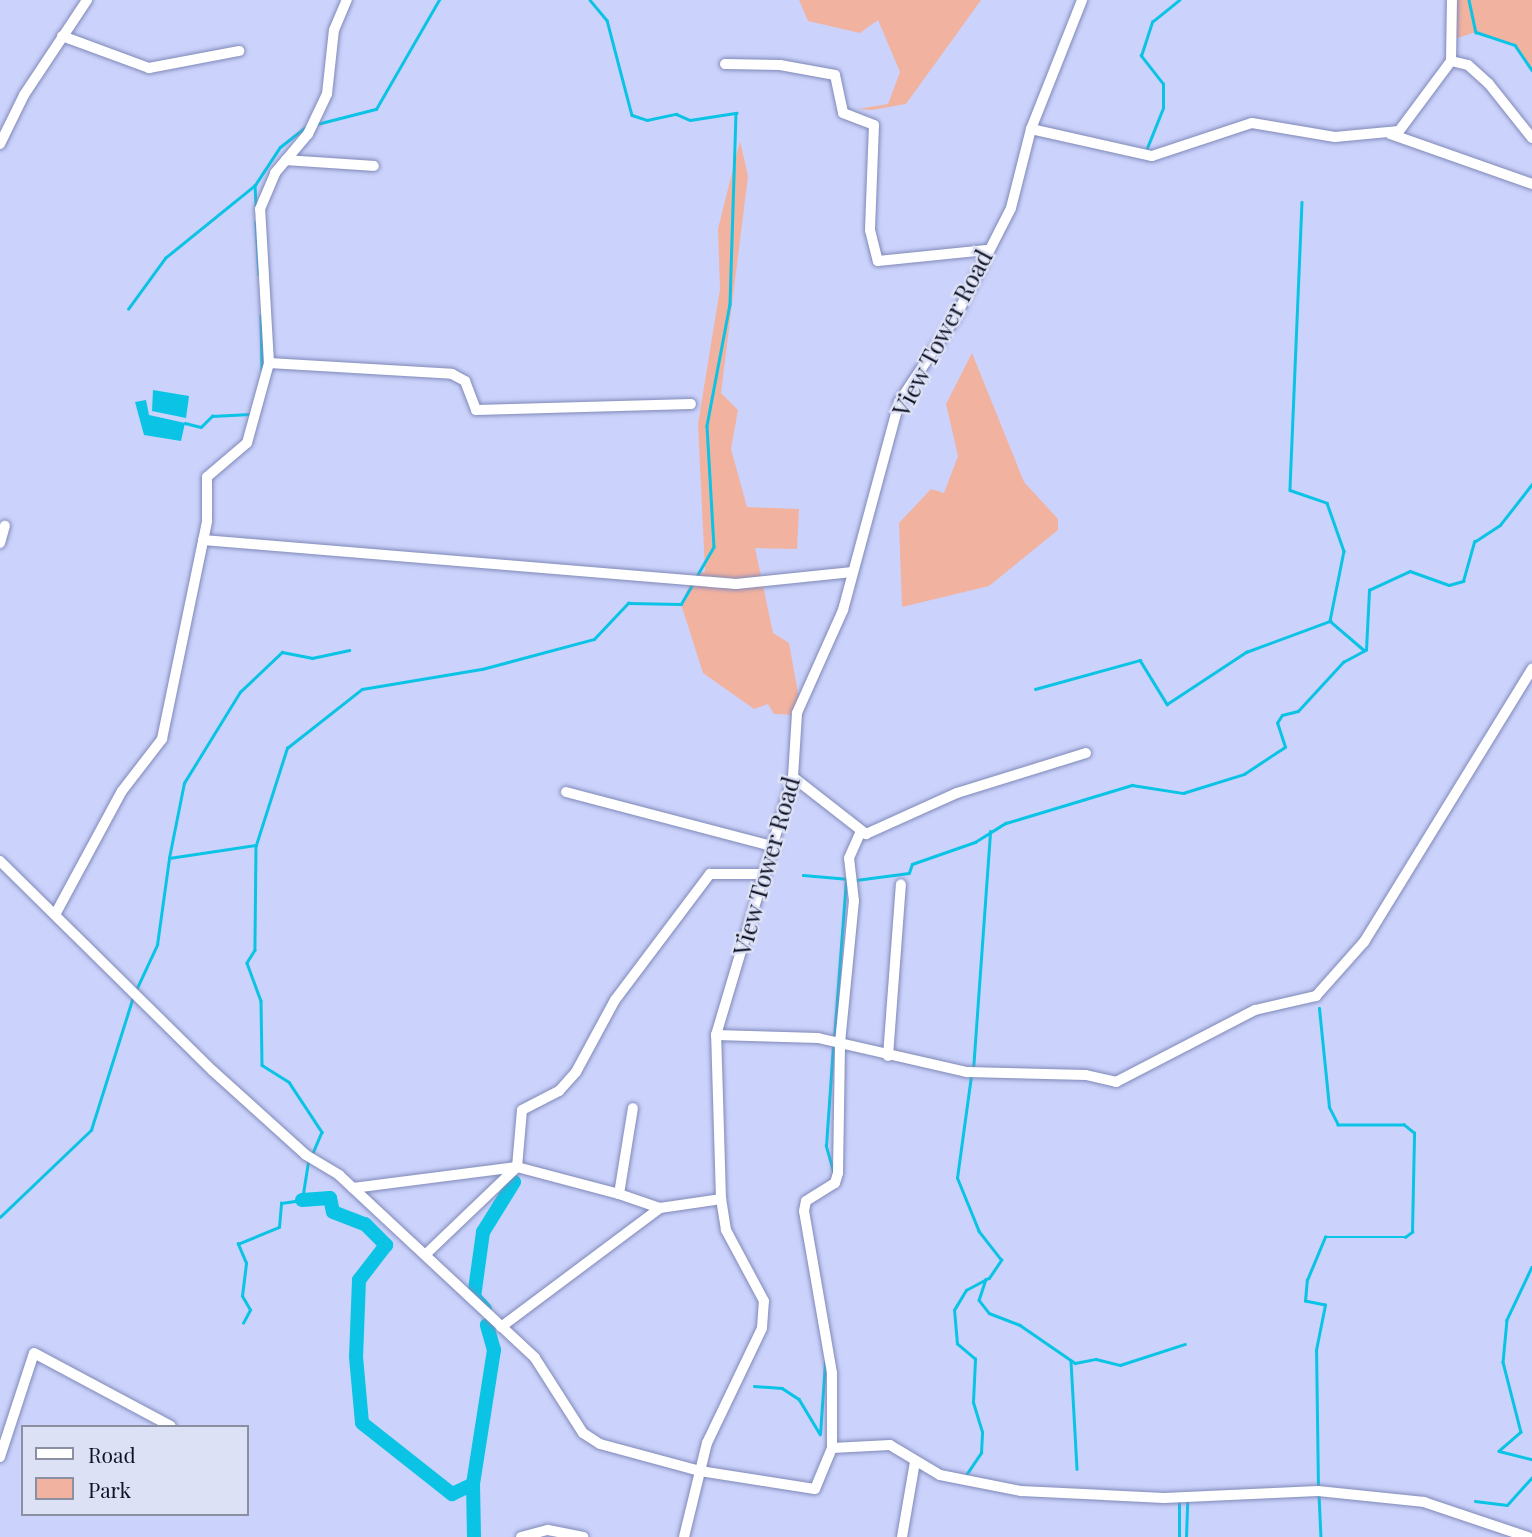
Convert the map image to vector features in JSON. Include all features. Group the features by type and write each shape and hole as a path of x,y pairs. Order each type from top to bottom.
{"street":[{"path":"0,144 62,36 87,0"},
{"path":"57,911 122,791 162,739 203,540 207,477 247,443 269,363 260,209 286,160 313,127 327,94 334,30 347,0"},
{"name":"View Tower Road","path":"684,1537 707,1443 762,1328 764,1301 726,1230 721,1199 716,1035 775,848 793,777 797,713 843,610 900,402 955,318 986,250 1011,208 1031,129 1082,0"},
{"path":"1031,129 1152,156 1252,123 1291,134 1387,133 1410,125 1451,61 1452,0"},
{"path":"62,36 149,68 239,51"},
{"path":"1451,61 1468,65 1489,84 1532,138"},
{"path":"725,64 780,65 835,75 843,113 874,125 870,230 878,261 986,250"},
{"path":"1387,133 1532,184"},
{"path":"286,160 374,166"},
{"path":"269,363 452,374 465,381 477,410 691,404"},
{"path":"0,543 5,526"},
{"path":"203,540 714,583 852,572"},
{"path":"716,1035 840,1042 888,1056 967,1072 1086,1075 1116,1082 1255,1010 1327,991 1532,669"},
{"path":"0,861 57,911 143,998 310,1158 353,1188 535,1358 583,1433 600,1444 700,1471 816,1489 832,1448 832,1373 804,1211 806,1201 835,1183 838,1173 840,1042 853,901 849,858 859,833 957,793 1086,754"},
{"path":"793,777 859,833"},
{"path":"566,792 775,848"},
{"path":"426,1254 517,1167 522,1110 559,1091 576,1072 615,1000 710,874 765,874"},
{"path":"888,1056 901,884"},
{"path":"619,1194 633,1108"},
{"path":"353,1188 496,1165 517,1167 619,1194 660,1208 721,1199"},
{"path":"500,1327 660,1208"},
{"path":"0,1457 34,1353 169,1425"},
{"path":"832,1448 890,1445 940,1475 1021,1491 1164,1498 1318,1491 1411,1500 1528,1537"},
{"path":"902,1537 915,1462"},
{"path":"521,1537 548,1530 583,1537"}],"green space":[{"path":"799,0 981,0 906,104 872,110 858,109 888,104 900,72 878,20 860,33 808,21"},
{"path":"1452,0 1532,0 1532,70 1515,45 1476,32 1454,39"},
{"path":"740,141 748,176 721,393 738,410 731,449 747,507 799,509 797,549 755,548 773,633 789,643 802,715 774,714 768,704 754,709 703,673 681,604 692,579 705,571 698,424 720,289 718,229"},
{"path":"972,353 1024,482 1058,519 1058,530 989,586 902,607 899,523 931,489 944,493 958,456 946,404"}],"water":[{"path":"153,390 189,396 186,418 152,411"},
{"path":"146,400 149,415 185,423 181,441 144,435 135,402"}],"waterway":[{"path":"317,124 376,109 439,0"},
{"path":"590,0 607,20 632,115 647,120 676,114 690,120 736,113 730,304 707,426 714,547 697,577"},
{"path":"1147,148 1163,108 1163,84 1141,56 1152,22 1179,0"},
{"path":"1469,0 1476,32 1515,45 1532,70"},
{"path":"128,309 165,258 255,185 280,147 307,126"},
{"path":"255,185 256,205"},
{"path":"1302,202 1290,490 1327,503 1344,551 1330,621"},
{"path":"256,222 259,274"},
{"path":"261,316 262,369"},
{"path":"185,423 201,427 212,416 250,414"},
{"path":"856,880 909,873 912,864 975,842 1006,823 1132,785 1183,793 1244,774 1285,747 1277,723 1282,715 1298,711 1343,662 1366,650 1369,590 1410,571 1449,585 1463,581 1474,542 1500,525 1532,484"},
{"path":"136,990 157,945 169,858 256,845 287,748 362,689 482,669 594,639 628,603 681,604 693,583"},
{"path":"1035,689 1140,660 1167,704 1246,652 1330,621 1364,650"},
{"path":"169,858 184,783 240,692 282,652 312,658 349,650"},
{"path":"973,1070 990,832"},
{"path":"256,846 255,950 247,963 261,1001 262,1065 289,1082 322,1132 312,1155"},
{"path":"803,875 849,879"},
{"path":"834,1039 846,879"},
{"path":"0,1217 91,1130 133,997"},
{"path":"1318,1489 1316,1350 1325,1305 1305,1301 1307,1280 1325,1237 1405,1237 1412,1232 1414,1133 1404,1125 1338,1125 1329,1107 1319,1009"},
{"path":"833,1046 826,1146 833,1171"},
{"path":"966,1475 981,1453 982,1432 973,1402 975,1359 957,1344 954,1310 966,1290 989,1278 1001,1260 979,1232 957,1178 971,1076"},
{"path":"243,1323 250,1310 242,1296 246,1263 238,1244 279,1227 281,1203 302,1200 308,1161"},
{"path":"485,1309 474,1297 483,1232 514,1182"},
{"path":"302,1200 330,1198 333,1212 365,1224 386,1245 359,1280 356,1357 362,1423 452,1494 473,1484 494,1350 487,1325"},
{"path":"1532,1267 1507,1320 1503,1362 1521,1432 1499,1451 1532,1459"},
{"path":"986,1279 979,1300 989,1313 1020,1325 1075,1363 1096,1359 1120,1365 1185,1344"},
{"path":"1071,1361 1077,1469"},
{"path":"754,1386 782,1388 799,1399 820,1434 825,1362"},
{"path":"1475,1501 1507,1505 1532,1477"},
{"path":"473,1484 474,1537"},
{"path":"1319,1495 1321,1537"},
{"path":"1179,1502 1179,1537"},
{"path":"1186,1537 1187,1502"}]}
